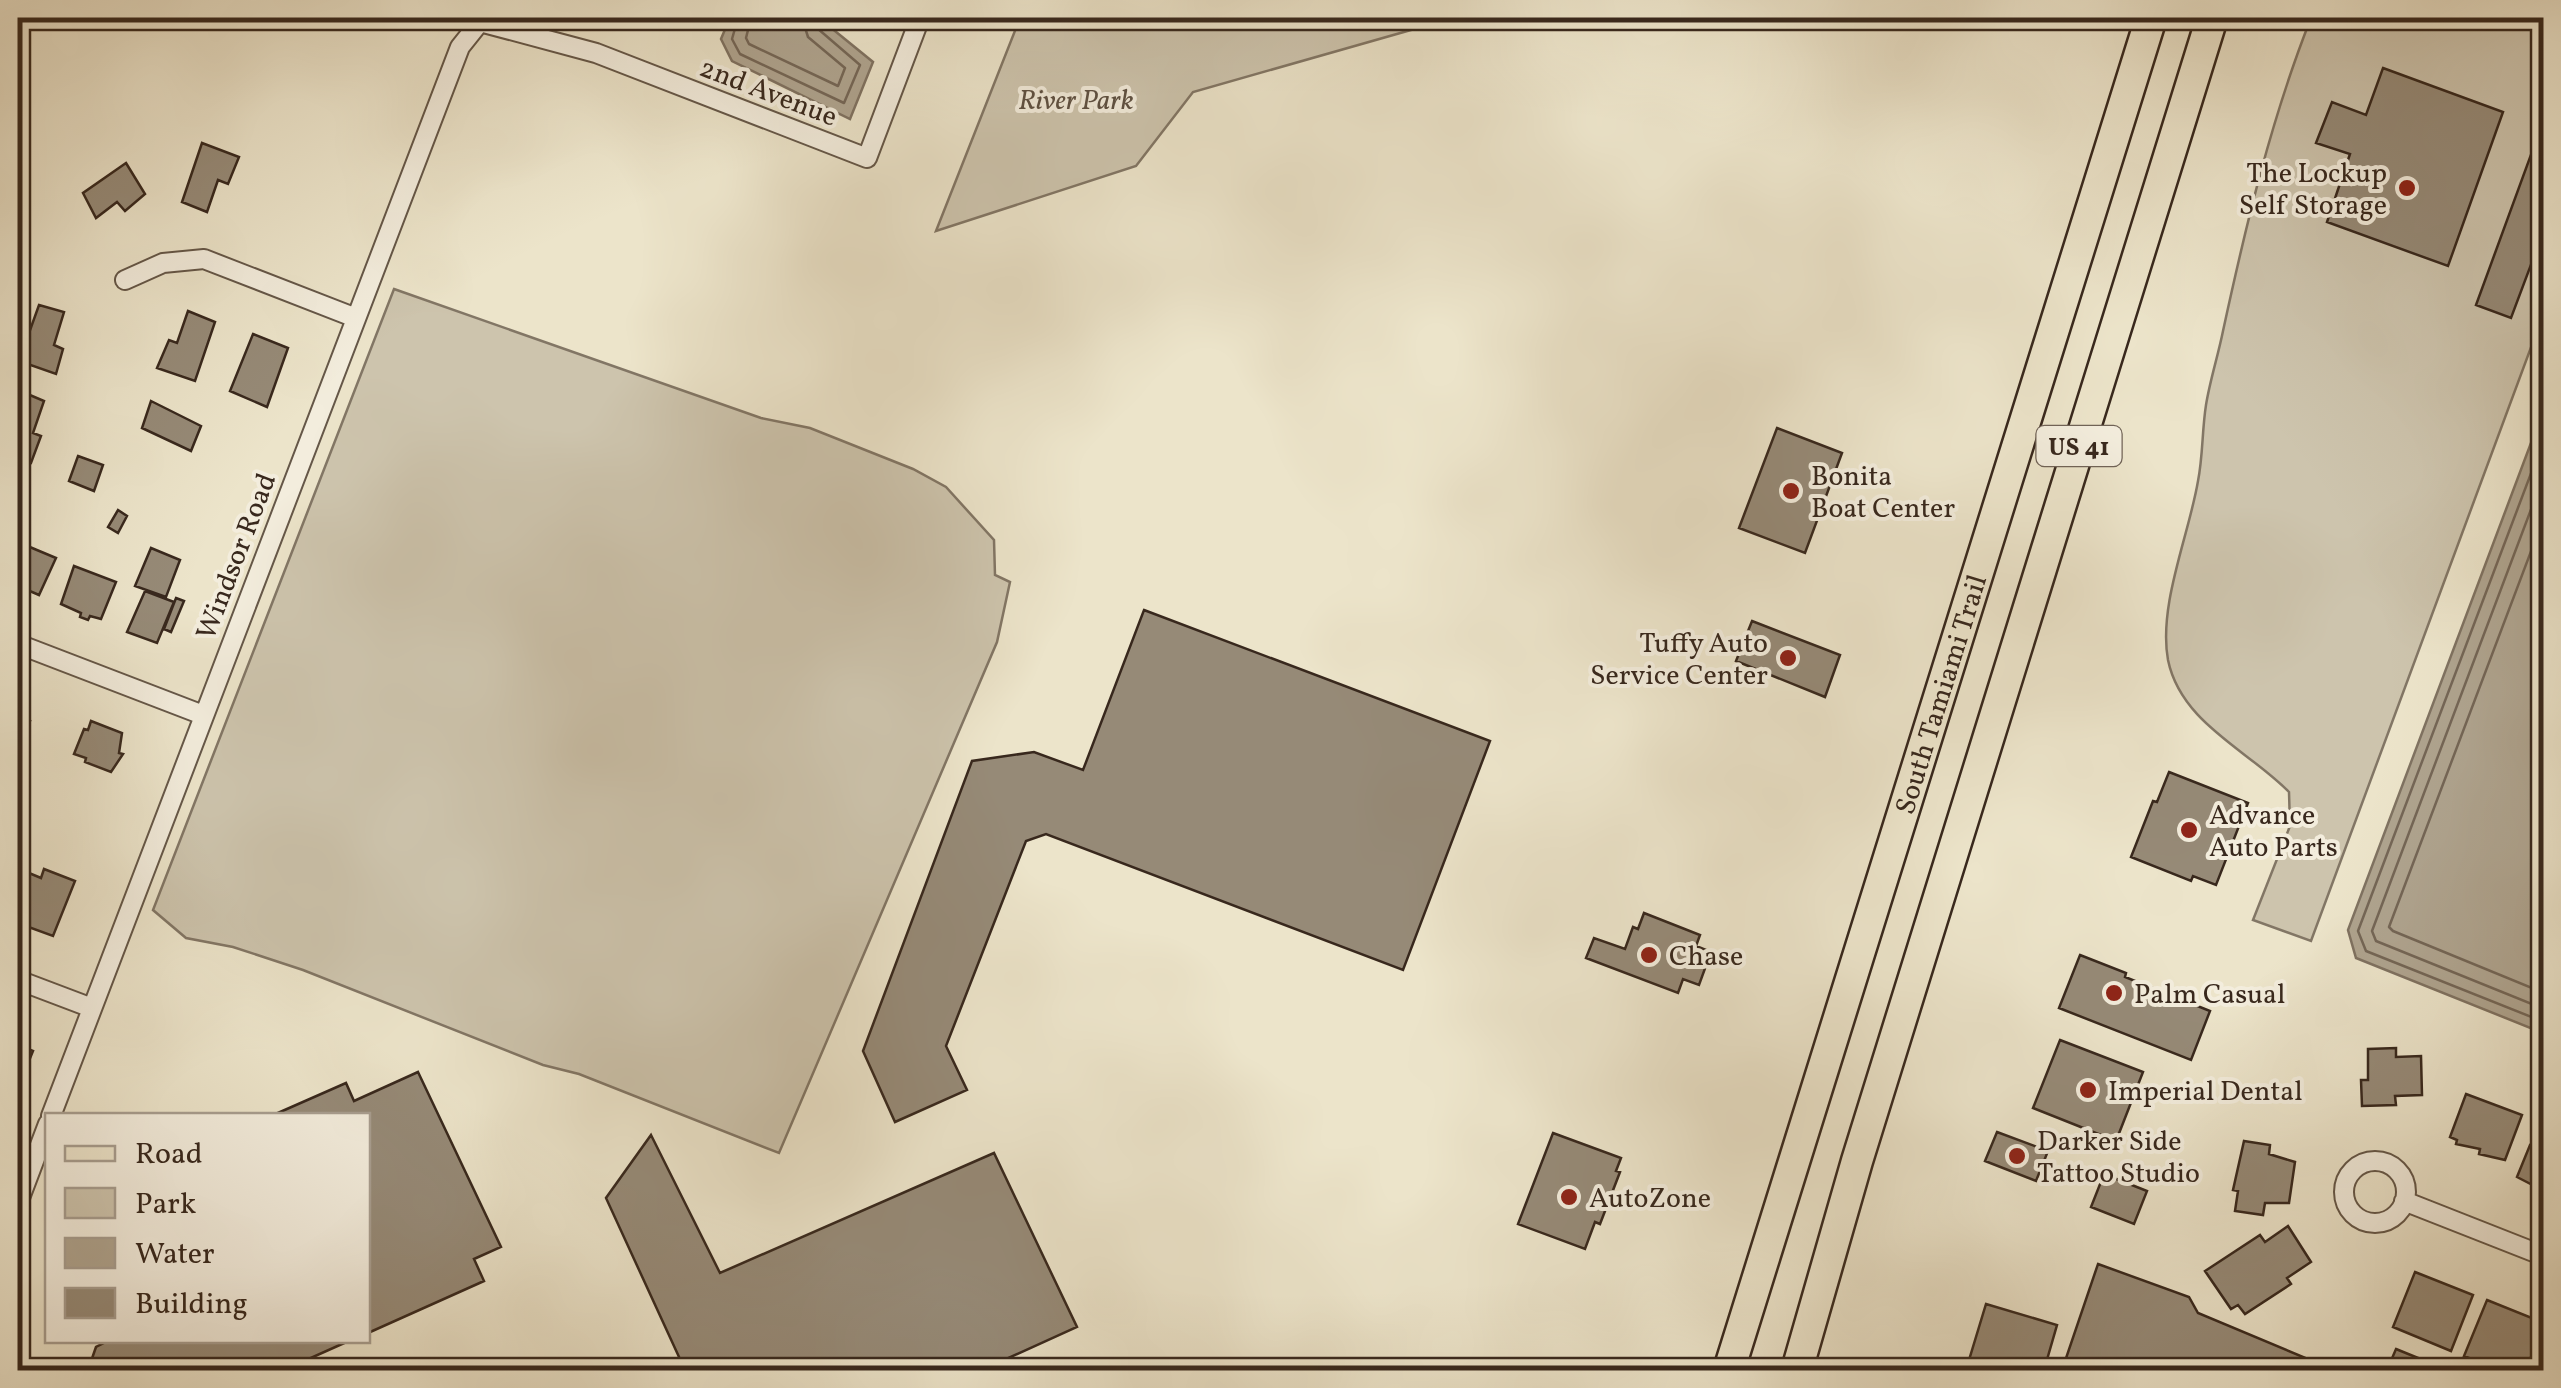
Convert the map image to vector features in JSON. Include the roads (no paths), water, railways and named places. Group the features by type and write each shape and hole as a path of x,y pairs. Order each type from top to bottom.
{"main road":[{"name":"South Tamiami Trail","path":"1729,1370 2152,18"},
{"name":"South Tamiami Trail","path":"1797,1370 1857,1161 2212,18"}],"street":[{"name":"2nd Avenue","path":"480,22 596,53 867,158 920,18"},
{"name":"Windsor Road","path":"52,1113 460,46 480,22"},
{"path":"125,280 163,263 204,259 356,318"},
{"path":"18,644 203,715"},
{"path":"18,980 92,1008"},
{"path":"18,1202 45,1132"},
{"path":"2404,1202 2544,1256"}],"water":[{"path":"726,18 819,18 873,62 850,119 732,61 721,39 729,20"},
{"path":"2543,411 2543,1033 2356,958 2348,930"}],"place":[{"name":"The Lockup Self Storage","path":"2407,188"},
{"name":"Bonita Boat Center","path":"1791,491"},
{"name":"Tuffy Auto Service Center","path":"1788,658"},
{"name":"Advance Auto Parts","path":"2189,830"},
{"name":"Chase","path":"1649,955"},
{"name":"Palm Casual","path":"2114,993"},
{"name":"Imperial Dental","path":"2088,1090"},
{"name":"Darker Side Tattoo Studio","path":"2017,1156"},
{"name":"AutoZone","path":"1569,1197"}],"park label":[{"name":"River Park","path":"1076,99"}]}
